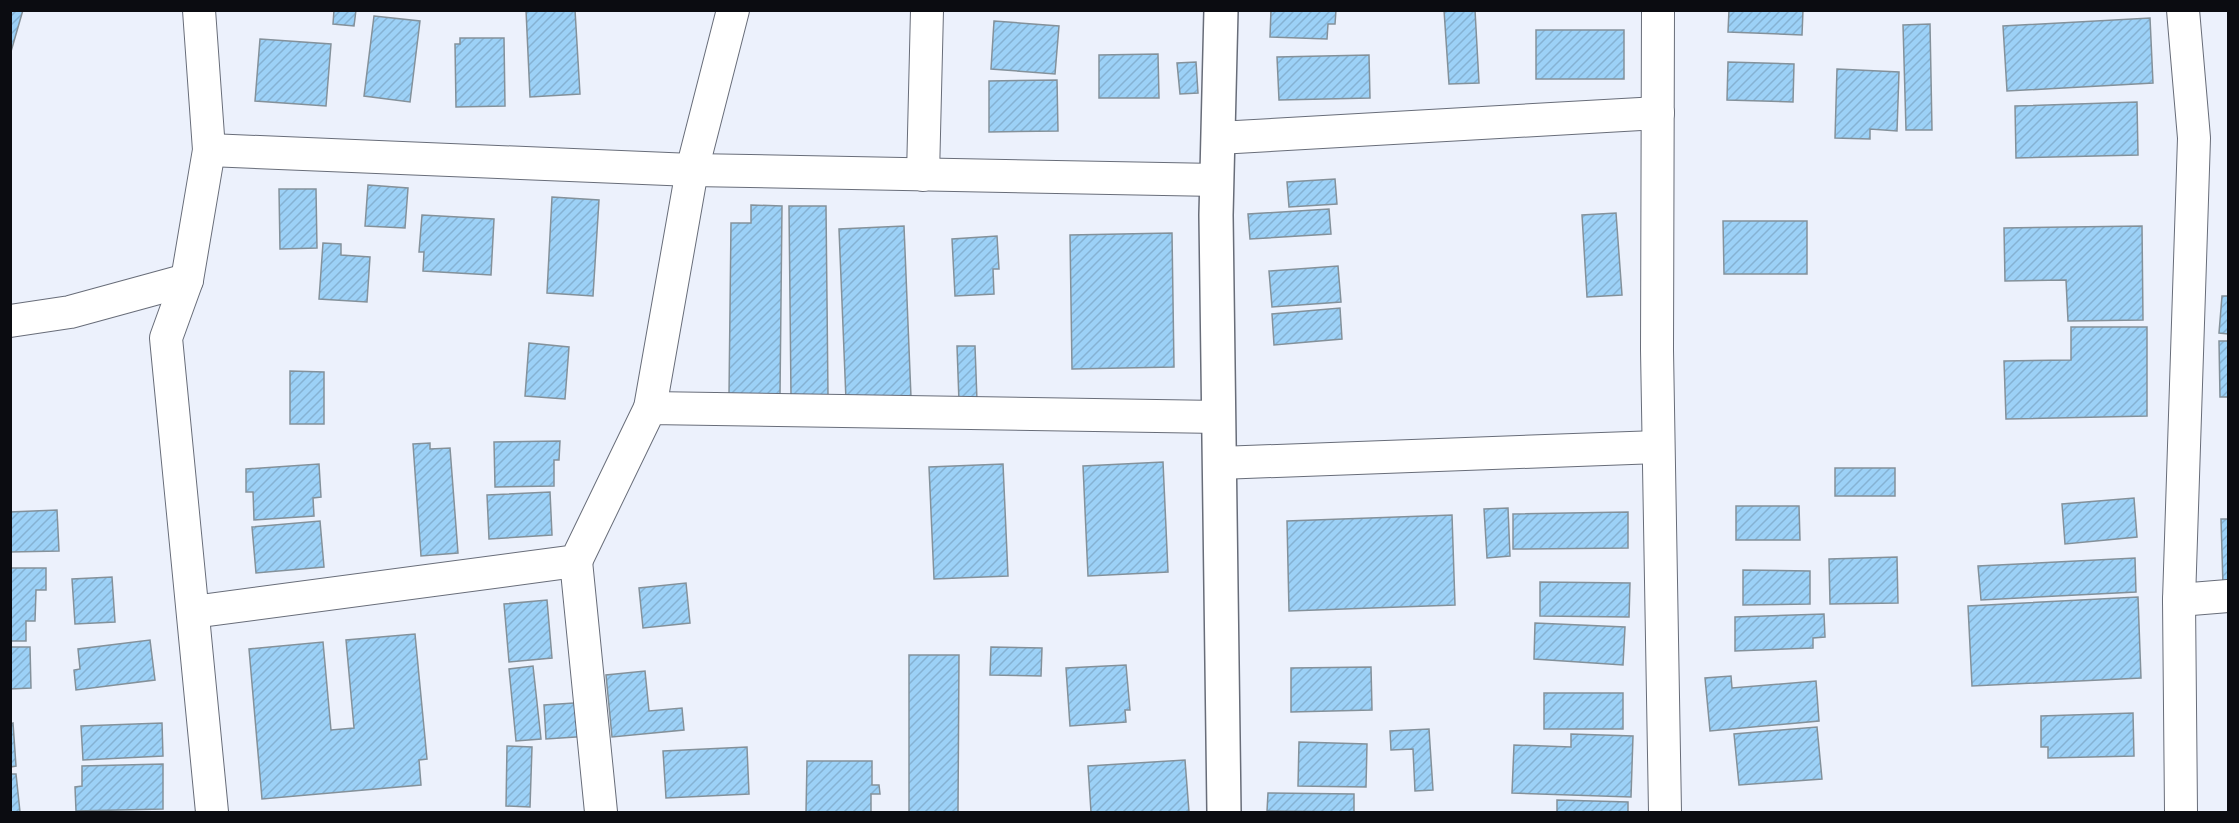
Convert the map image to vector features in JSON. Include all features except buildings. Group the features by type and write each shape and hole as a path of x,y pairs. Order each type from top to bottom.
{"street":[{"path":"199,10 209,150 187,280 166,338 212,813"},
{"path":"601,813 576,561 650,408 692,170 733,10"},
{"path":"923,175 927,10"},
{"path":"1221,10 1217,180 1224,813"},
{"path":"1658,10 1658,447 1665,813"},
{"path":"2181,813 2179,600 2193,138 2183,10"},
{"path":"1218,138 1658,113"},
{"path":"209,150 692,170 1217,180"},
{"path":"10,321 70,312 187,280"},
{"path":"650,408 1219,417"},
{"path":"1219,463 1658,447"},
{"path":"193,612 576,561"},
{"path":"2179,600 2229,596"}]}
